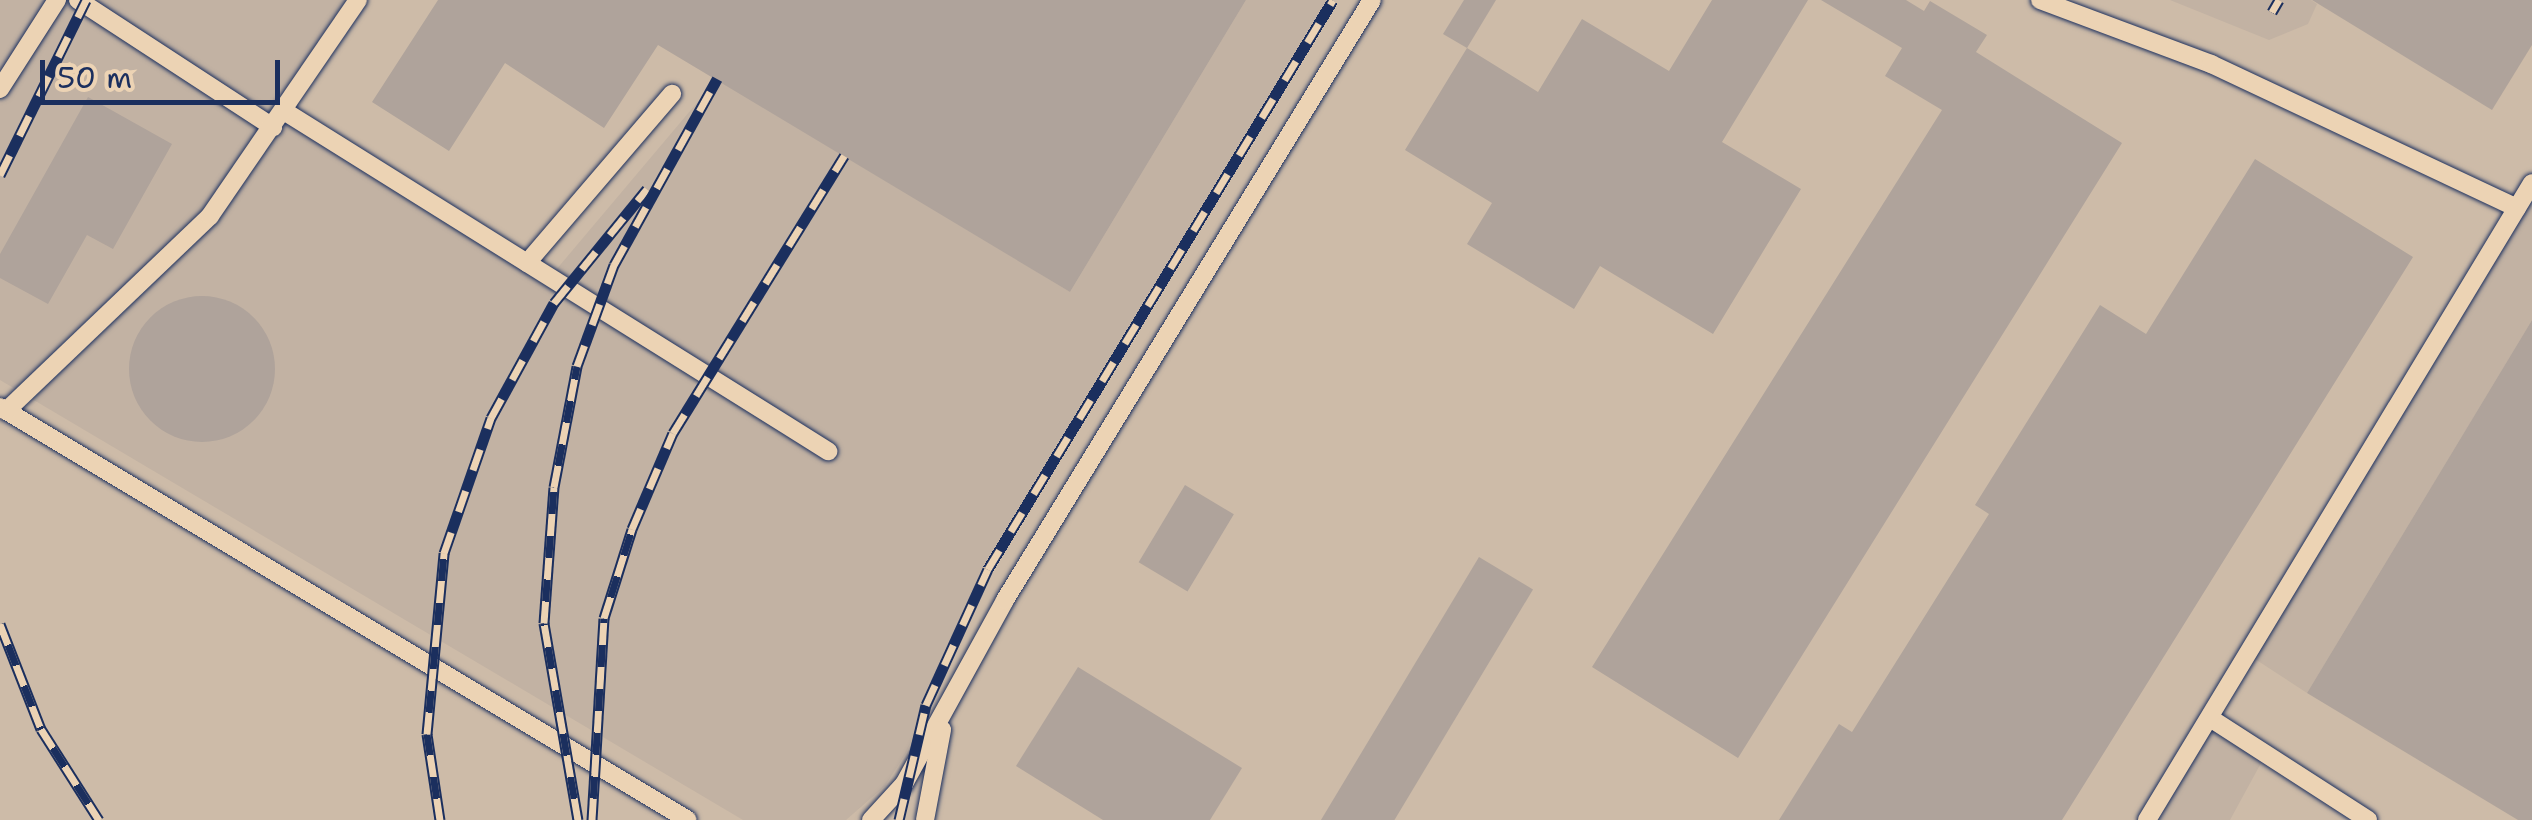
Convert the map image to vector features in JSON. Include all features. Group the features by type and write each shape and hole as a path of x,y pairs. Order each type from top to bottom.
{"lane":[{"path":"0,89 57,0"},
{"path":"78,0 273,127"},
{"path":"358,0 210,216 3,409 688,820"},
{"path":"871,820 904,784 1005,600 1372,0"},
{"path":"2040,0 2211,64 2517,208"},
{"path":"527,263 672,94"},
{"path":"284,110 828,451"},
{"path":"2148,820 2532,184"},
{"path":"925,820 945,714"},
{"path":"2210,718 2368,820"}],"shaded area":[{"path":"0,0 2532,0 2532,820 0,820"},
{"path":"0,0 358,0 284,111 550,277 717,79 1070,292 1246,0 1333,0 988,569 906,753 885,786 846,820 743,820 0,380"},
{"path":"2170,0 2311,0 2317,4 2308,24 2269,40"},
{"path":"2532,201 2532,320 2307,693 2255,659"},
{"path":"2210,718 2266,754 2230,820 2147,820"}],"building":[{"path":"438,0 1246,0 1070,292 658,45 604,128 505,63 449,151 372,102"},
{"path":"1464,0 1496,0 1467,48 1443,34"},
{"path":"1712,0 1808,0 1722,142 1801,189 1713,334 1600,266 1574,309 1467,244 1492,203 1405,150 1467,48 1538,92 1582,19 1669,71"},
{"path":"1821,0 1906,0 1924,11 1930,1 1987,35 1976,52 2122,143 1738,758 1592,667 1942,110 1885,76 1902,48"},
{"path":"2312,0 2532,0 2532,45 2492,110"},
{"path":"88,97 172,144 113,249 87,235 48,304 0,278 0,254"},
{"path":"2255,159 2413,257 2062,820 1779,820 1839,724 1852,732 1989,514 1975,505 2100,305 2146,334"},
{"path":"202,296 230,302 253,318 269,341 275,369 269,397 253,420 230,436 202,442 174,436 151,420 135,397 129,369 135,341 151,318 174,302"},
{"path":"2532,320 2532,820 2518,820 2307,693"},
{"path":"1185,485 1234,514 1188,592 1139,562"},
{"path":"1479,557 1533,589 1394,820 1321,820"},
{"path":"1078,667 1242,768 1210,820 1103,820 1016,766"}],"railway":[{"path":"0,175 86,0"},
{"path":"899,820 926,705 988,569 1333,0"},
{"path":"2272,12 2279,0"},
{"path":"578,820 544,623 554,487 577,366 614,265 717,79"},
{"path":"592,820 604,618 632,529 673,433 844,156"},
{"path":"440,820 427,734 444,553 491,418 554,303 647,189"},
{"path":"0,624 41,729 99,820"}]}
